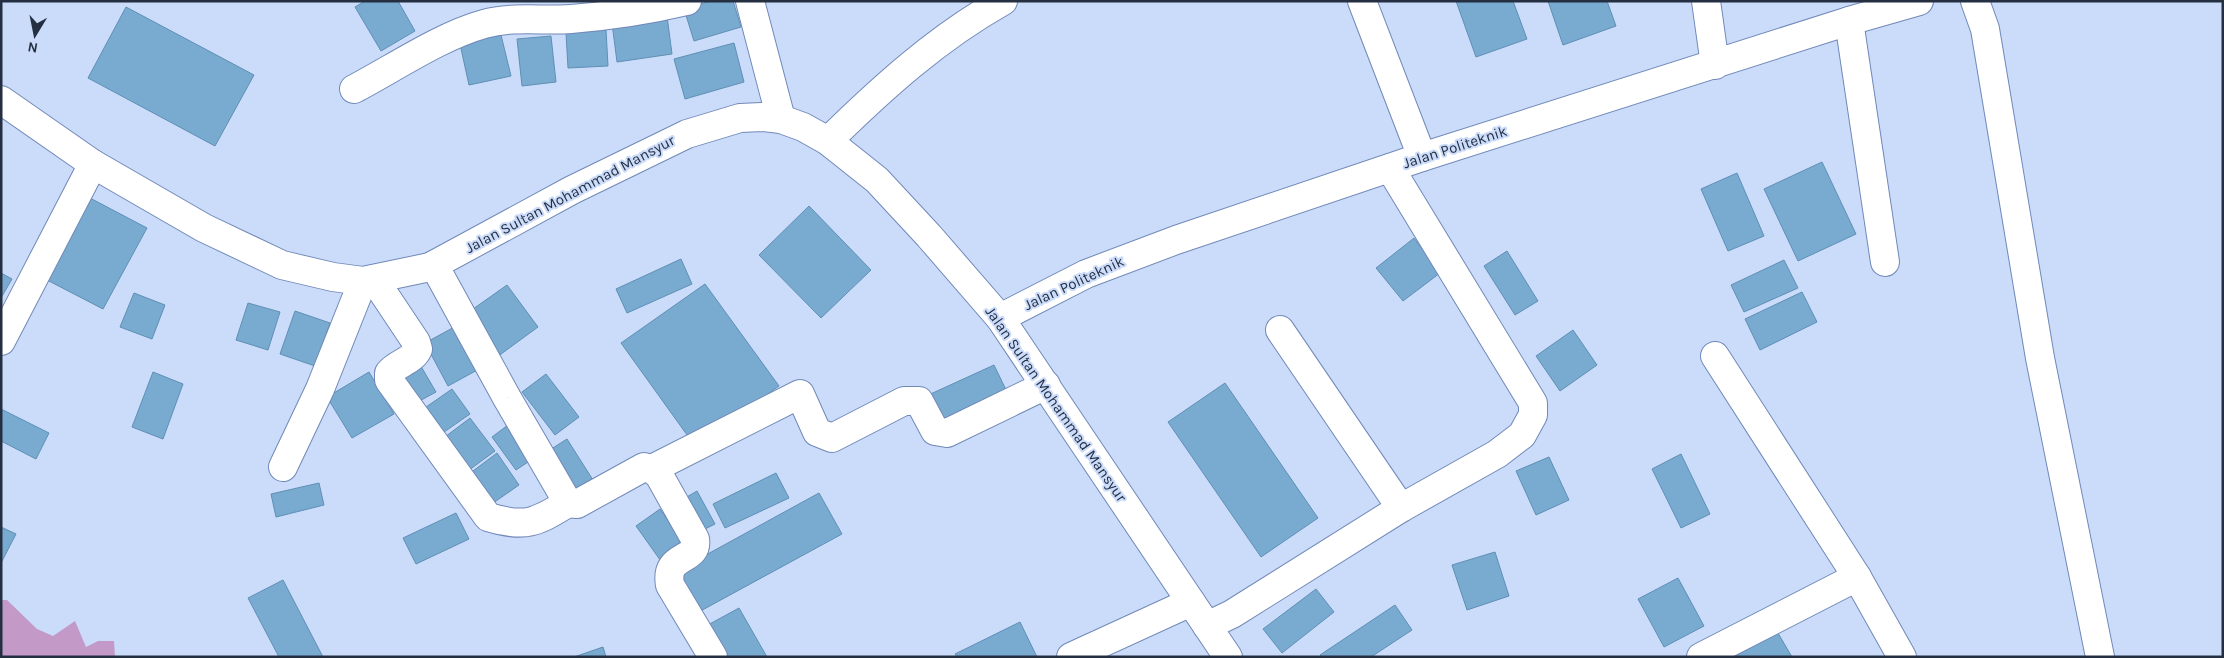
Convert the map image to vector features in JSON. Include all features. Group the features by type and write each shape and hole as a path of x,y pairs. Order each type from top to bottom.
{"street":[{"path":"354,89 454,36 482,24 500,20 580,18 646,10 687,1"},
{"path":"750,1 781,119"},
{"path":"828,141 874,96 939,41 1002,1"},
{"path":"1362,1 1422,157"},
{"path":"1706,1 1715,65"},
{"name":"Jalan Politeknik","path":"1000,318 1086,274 1176,240 1422,157 1849,21 1919,1"},
{"path":"1975,1 1985,29 2040,358 2100,657"},
{"path":"1849,21 1886,262"},
{"name":"Jalan Sultan Mohammad Mansyur","path":"1,100 93,164 204,228 282,265 333,277 368,280 434,265 642,154 687,134 740,118 762,117 781,119 803,127 828,141 877,180 929,236 1000,318 1228,657"},
{"path":"1,341 93,164"},
{"path":"1207,626 1232,614 1401,508 1498,454 1522,435 1533,415 1533,403 1390,168"},
{"path":"434,265 507,398 568,502"},
{"path":"283,467 368,280 416,342 418,349 415,355 393,368 389,373 389,380 488,517 511,524 540,520 568,502 577,504 644,467 652,469 659,475 695,539 694,550 671,566 668,574 670,585 713,657"},
{"path":"1280,330 1401,508"},
{"path":"1715,356 1857,577 1902,657"},
{"path":"652,469 800,394 817,432 832,438 904,401 919,401 935,431 947,433 1046,385"},
{"path":"1701,657 1857,577"},
{"path":"1071,657 1191,602"}],"shaded area":[{"path":"1,600 7,600 37,629 53,636 75,621 86,647 98,641 114,641 115,657 1,657"}],"building":[{"path":"365,1 398,1 415,31 381,51 355,7"},
{"path":"710,1 733,1 741,27 694,41 684,9"},
{"path":"1456,1 1513,1 1527,39 1476,57"},
{"path":"1548,1 1607,1 1616,26 1563,45"},
{"path":"126,7 254,75 215,146 88,78"},
{"path":"667,16 672,54 617,62 612,23"},
{"path":"606,30 608,66 568,68 566,33"},
{"path":"501,35 511,76 469,85 460,44"},
{"path":"551,36 556,82 522,86 517,39"},
{"path":"734,43 744,82 685,99 674,59"},
{"path":"1822,162 1856,234 1798,261 1764,189"},
{"path":"1737,173 1764,236 1728,251 1701,189"},
{"path":"90,198 147,228 103,309 47,280"},
{"path":"809,206 871,270 821,318 759,255"},
{"path":"1414,238 1440,273 1403,301 1376,268"},
{"path":"1507,251 1538,301 1515,315 1484,266"},
{"path":"681,259 692,284 627,313 616,289"},
{"path":"1784,260 1798,288 1744,312 1731,285"},
{"path":"1,273 12,279 1,298"},
{"path":"705,284 779,386 695,446 621,343"},
{"path":"507,285 538,327 497,357 466,314"},
{"path":"1802,292 1817,322 1760,350 1745,319"},
{"path":"134,293 165,305 152,339 120,327"},
{"path":"248,303 280,312 268,350 236,340"},
{"path":"295,311 330,323 315,366 280,354"},
{"path":"458,325 481,368 448,386 425,343"},
{"path":"1573,330 1597,365 1560,391 1536,356"},
{"path":"419,363 436,392 412,405 395,376"},
{"path":"994,365 1009,396 939,429 924,397"},
{"path":"153,372 183,384 163,439 132,427"},
{"path":"369,372 394,414 352,438 327,397"},
{"path":"546,374 579,417 555,435 522,392"},
{"path":"1225,383 1318,518 1261,557 1168,422"},
{"path":"452,389 470,414 434,439 416,414"},
{"path":"1,409 49,433 36,459 1,441"},
{"path":"470,418 495,451 461,476 437,443"},
{"path":"512,422 537,456 516,470 492,437"},
{"path":"567,439 593,480 571,494 545,453"},
{"path":"497,453 519,485 486,508 465,477"},
{"path":"1681,454 1710,514 1681,528 1652,469"},
{"path":"1549,457 1569,500 1536,515 1516,471"},
{"path":"776,473 789,498 725,528 713,504"},
{"path":"319,483 324,505 276,517 271,494"},
{"path":"697,491 715,524 697,533 680,501"},
{"path":"819,493 842,534 695,614 673,573"},
{"path":"660,509 687,548 663,564 636,526"},
{"path":"456,513 469,539 416,564 403,538"},
{"path":"1,527 16,534 1,563"},
{"path":"1495,552 1509,596 1467,610 1452,565"},
{"path":"1678,578 1704,626 1664,647 1638,599"},
{"path":"283,580 323,657 279,657 248,598"},
{"path":"1316,589 1334,612 1282,653 1263,629"},
{"path":"1395,605 1412,630 1371,657 1322,657 1320,655"},
{"path":"739,608 767,657 723,657 706,626"},
{"path":"1020,622 1037,657 957,657 955,654"},
{"path":"1775,628 1792,657 1729,657"},
{"path":"603,647 606,657 574,657"}]}
